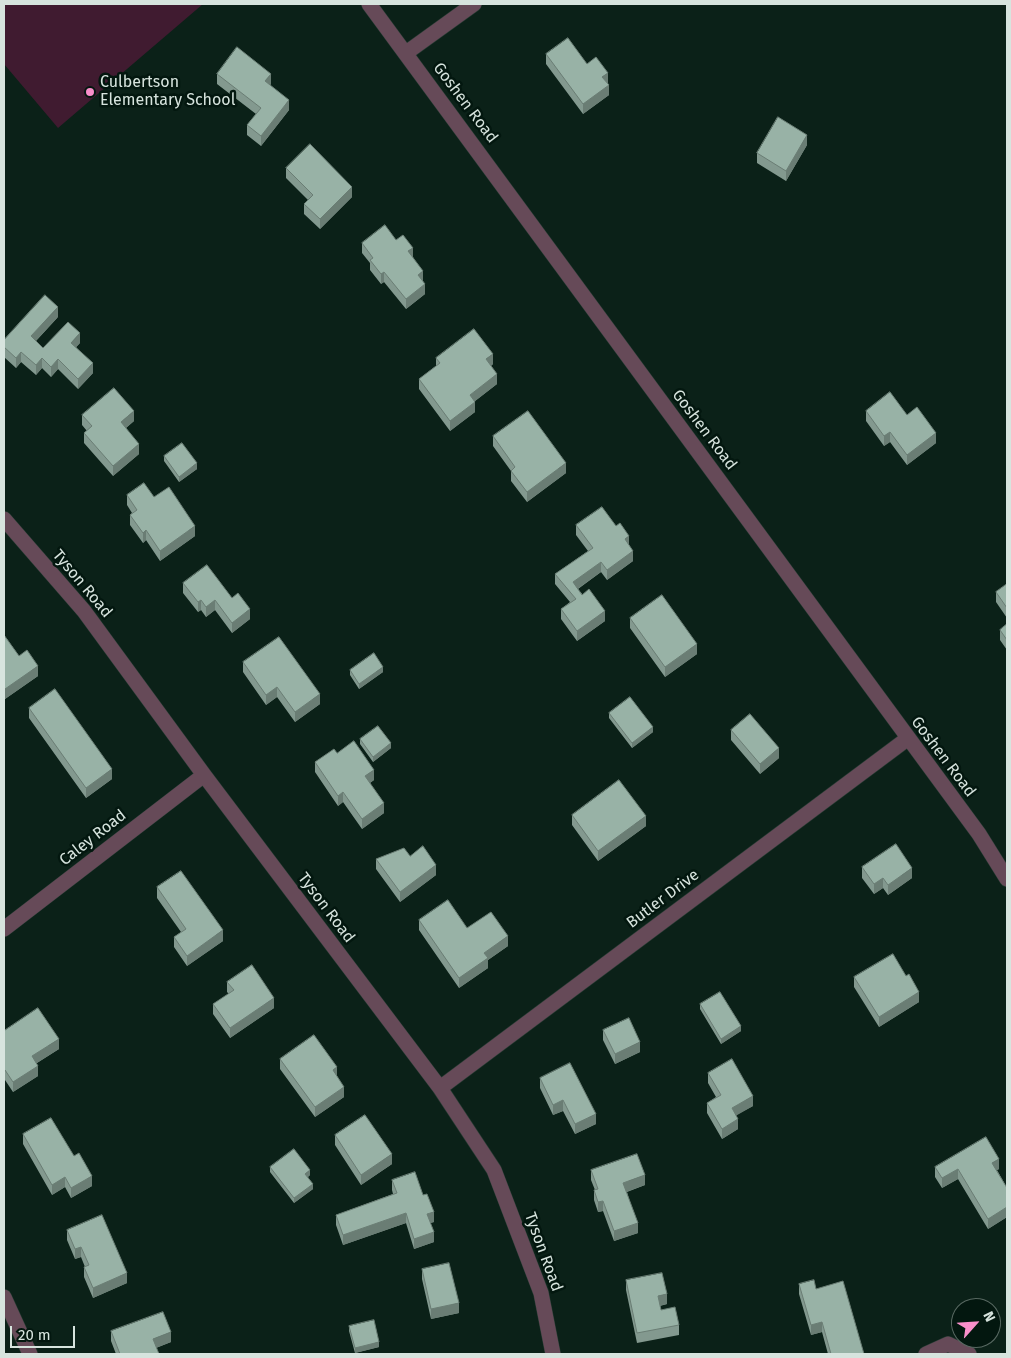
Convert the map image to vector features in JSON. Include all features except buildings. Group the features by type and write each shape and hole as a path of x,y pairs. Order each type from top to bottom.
{"street":[{"name":"Goshen Road","path":"369,4 978,834 1007,880"},
{"path":"406,53 474,4"},
{"name":"Tyson Road","path":"4,519 84,611 204,775 440,1088 494,1170 541,1293 553,1354"},
{"name":"Butler Drive","path":"440,1088 907,739"},
{"name":"Caley Road","path":"4,929 204,775"},
{"path":"4,1297 30,1354"},
{"path":"926,1354 948,1344 970,1354"}],"shaded area":[{"path":"4,4 203,4 58,128 4,64"}],"place":[{"name":"Culbertson Elementary School","path":"90,92"}]}
